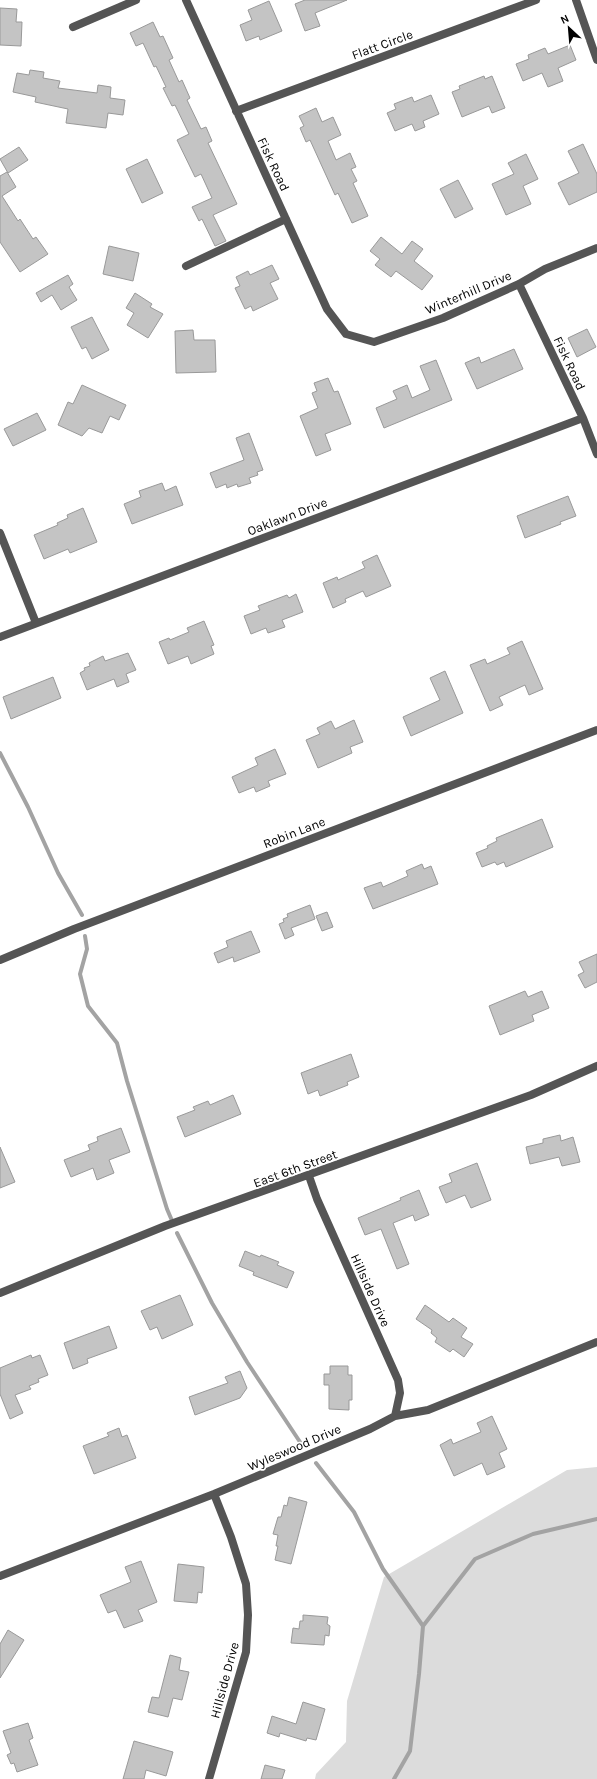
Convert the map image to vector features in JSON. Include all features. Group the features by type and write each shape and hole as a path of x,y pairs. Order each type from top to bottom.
{"street":[{"path":"73,27 136,0"},
{"name":"Fisk Road","path":"186,0 327,309 346,334"},
{"name":"Flatt Circle","path":"236,111 536,0"},
{"path":"576,0 597,60"},
{"path":"186,266 286,219"},
{"name":"Winterhill Drive","path":"346,334 374,342 443,318 519,284 544,269 597,248"},
{"name":"Fisk Road","path":"519,284 583,418 597,454"},
{"name":"Oaklawn Drive","path":"0,637 583,418"},
{"path":"0,533 36,623"},
{"name":"Robin Lane","path":"0,960 82,926 597,730"},
{"name":"East 6th Street","path":"0,1293 165,1226 309,1176 530,1095 597,1066"},
{"name":"Hillside Drive","path":"309,1176 317,1199 398,1380 400,1392 395,1416"},
{"name":"Wyleswood Drive","path":"0,1576 214,1494 370,1429 395,1416 428,1410 597,1342"},
{"name":"Hillside Drive","path":"209,1779 246,1652 248,1615 246,1584 214,1494"}],"shaded area":[{"path":"597,1467 597,1779 315,1779 316,1774 346,1742 347,1701 384,1577 567,1470"}],"building":[{"path":"305,0 347,0 315,13 320,26 305,31 295,4"},
{"path":"269,1 282,31 260,40 259,36 246,41 240,25 252,20 248,10"},
{"path":"0,8 17,9 16,22 22,22 21,46 0,45"},
{"path":"153,22 160,37 163,36 173,58 169,60 179,82 182,80 190,98 187,100 201,129 206,127 212,141 208,143 237,204 213,215 226,241 215,246 202,219 199,221 192,207 212,198 201,174 195,177 177,140 189,134 175,105 172,106 163,88 166,87 156,66 154,67 143,43 136,46 130,33"},
{"path":"570,45 576,60 558,68 563,81 548,87 542,73 523,81 516,64 529,59 528,55 545,48 548,54"},
{"path":"30,70 44,72 43,78 60,81 58,88 97,93 98,85 111,87 110,98 125,100 123,115 108,113 106,128 66,123 68,109 35,102 36,97 13,92 17,73 29,75"},
{"path":"484,76 485,79 492,76 505,108 492,113 489,106 462,117 452,92 460,89 459,86"},
{"path":"431,95 439,114 423,121 425,127 415,131 412,124 395,131 387,113 396,109 394,104 412,97 414,102"},
{"path":"316,108 322,122 333,117 341,135 328,141 336,160 350,153 356,167 351,169 357,181 353,183 368,216 352,223 338,193 335,195 310,140 306,142 300,128 304,126 299,116"},
{"path":"583,144 597,174 597,192 569,205 558,183 579,173 568,151"},
{"path":"19,147 28,160 8,173 0,159"},
{"path":"526,154 538,179 523,186 531,204 506,215 492,184 514,174 508,163"},
{"path":"147,159 163,193 142,203 126,169"},
{"path":"7,172 16,187 2,196 18,221 20,219 33,239 36,237 48,254 20,272 0,242 0,176"},
{"path":"458,180 473,209 455,218 440,189"},
{"path":"381,237 402,254 412,241 423,249 414,261 433,276 422,290 396,271 391,277 375,265 380,259 370,251"},
{"path":"109,246 139,253 133,281 103,274"},
{"path":"272,265 279,279 270,283 278,299 253,311 251,306 245,309 235,288 240,286 236,277 248,271 250,275"},
{"path":"68,275 73,284 69,287 77,300 61,310 52,295 41,302 36,293"},
{"path":"135,293 152,304 150,307 163,314 148,338 127,325 134,313 126,308"},
{"path":"92,317 109,350 92,359 86,347 82,349 71,327"},
{"path":"587,329 596,347 577,357 568,338"},
{"path":"193,330 194,340 215,340 216,372 176,373 175,331"},
{"path":"514,349 523,369 477,389 465,363 479,357 481,363"},
{"path":"436,360 452,400 384,428 376,408 397,399 393,391 407,385 412,398 430,390 420,366"},
{"path":"328,378 334,392 338,391 351,424 325,434 331,450 316,456 300,416 318,408 312,393 317,391 314,383"},
{"path":"82,385 126,405 119,420 110,416 102,433 89,428 82,436 58,425 68,402 73,404"},
{"path":"37,413 46,430 13,446 4,429"},
{"path":"249,433 263,470 257,472 258,475 249,478 251,483 238,487 237,484 227,488 226,484 216,488 210,473 244,460 236,438"},
{"path":"162,483 165,491 176,486 183,505 132,524 124,504 141,497 139,491"},
{"path":"568,496 576,516 560,522 561,524 525,538 517,516"},
{"path":"83,508 97,542 70,553 68,549 44,559 34,535 58,525 57,523 68,518 67,515"},
{"path":"377,555 391,586 366,597 363,591 345,599 346,602 333,608 323,583 337,577 338,580 365,568 362,562"},
{"path":"296,594 303,612 282,620 285,627 268,633 266,628 251,634 244,616 260,610 258,606 287,595 289,598"},
{"path":"204,621 214,645 211,646 214,654 191,664 188,656 168,664 159,642 169,638 170,640 189,632 187,628"},
{"path":"522,641 543,689 529,695 525,685 499,697 503,705 490,711 470,665 485,659 487,664 510,654 507,648"},
{"path":"128,653 136,670 126,674 129,682 117,687 114,679 87,690 80,673 85,670 84,668 90,666 89,663 103,656 105,661"},
{"path":"445,671 463,713 411,736 403,717 440,700 430,678"},
{"path":"53,677 61,698 11,719 3,697"},
{"path":"354,720 363,742 350,747 352,753 318,768 306,740 320,734 317,728 331,721 335,729"},
{"path":"275,749 286,774 268,781 270,786 256,792 254,787 239,793 232,777 258,765 255,758"},
{"path":"542,819 553,847 506,867 504,862 497,865 495,862 482,867 476,853 488,848 487,846 497,841 496,838"},
{"path":"422,864 424,869 431,866 438,884 373,909 364,888 381,882 383,887 408,876 406,871"},
{"path":"310,905 315,919 291,928 294,935 285,939 279,924 284,922 283,919 288,917 287,914"},
{"path":"327,912 333,927 322,931 316,916"},
{"path":"251,931 260,952 234,962 233,957 218,963 214,953 228,947 226,941"},
{"path":"597,954 597,982 585,988 578,975 584,972 579,962"},
{"path":"525,991 528,997 542,991 549,1008 532,1015 534,1021 500,1035 489,1006"},
{"path":"351,1054 359,1077 347,1082 348,1085 320,1096 318,1090 308,1094 301,1073"},
{"path":"233,1095 241,1114 185,1137 177,1117 195,1110 193,1107 208,1101 210,1105"},
{"path":"121,1128 130,1152 109,1160 114,1173 97,1180 93,1168 71,1177 64,1160 90,1150 88,1145 98,1141 97,1137"},
{"path":"560,1135 561,1141 573,1137 580,1162 562,1166 559,1157 530,1164 526,1147 543,1143 543,1139"},
{"path":"0,1147 15,1182 0,1188"},
{"path":"477,1163 491,1200 471,1208 465,1195 446,1203 439,1187 452,1182 449,1174"},
{"path":"419,1190 429,1215 415,1221 413,1215 393,1223 409,1264 397,1269 381,1229 365,1235 358,1218 401,1200 400,1198"},
{"path":"245,1251 279,1262 277,1265 294,1272 287,1288 253,1275 254,1272 239,1266"},
{"path":"180,1295 193,1325 162,1339 157,1327 150,1330 141,1311"},
{"path":"425,1305 449,1322 453,1318 467,1328 461,1337 473,1344 464,1357 453,1349 450,1352 435,1342 437,1338 431,1333 432,1330 416,1319"},
{"path":"109,1326 117,1348 87,1359 88,1363 73,1369 64,1343"},
{"path":"31,1355 32,1358 40,1355 48,1375 38,1379 39,1382 29,1386 31,1389 15,1395 23,1413 10,1419 0,1394 0,1368"},
{"path":"330,1366 348,1366 348,1375 352,1375 352,1400 349,1400 349,1410 329,1409 329,1385 324,1385 324,1374 330,1374"},
{"path":"240,1371 247,1388 240,1398 195,1415 189,1397 228,1383 225,1377"},
{"path":"492,1416 507,1449 499,1453 505,1467 487,1475 482,1463 454,1476 440,1445 451,1439 453,1444 481,1432 477,1423"},
{"path":"119,1428 122,1437 127,1435 136,1458 94,1474 83,1446 109,1436 107,1433"},
{"path":"289,1497 307,1502 291,1564 275,1560 278,1546 276,1546 278,1535 273,1534 278,1517 281,1517 284,1505 287,1506"},
{"path":"141,1561 157,1602 138,1610 143,1621 124,1628 116,1610 108,1613 100,1595 131,1582 125,1567"},
{"path":"178,1564 204,1567 202,1593 198,1592 197,1603 174,1601"},
{"path":"303,1615 328,1617 327,1624 330,1626 329,1636 325,1635 324,1645 291,1643 293,1628 299,1629 300,1621 303,1621"},
{"path":"8,1630 24,1640 0,1678 0,1644"},
{"path":"170,1655 181,1658 179,1670 189,1672 182,1700 173,1698 168,1717 148,1712 152,1697 159,1698"},
{"path":"303,1702 325,1709 316,1740 307,1738 306,1741 280,1733 279,1737 267,1733 272,1716 296,1724"},
{"path":"28,1723 33,1738 29,1740 38,1765 17,1772 14,1763 11,1764 7,1755 11,1753 3,1731"},
{"path":"134,1741 173,1752 166,1776 146,1770 144,1779 123,1779"},
{"path":"265,1765 285,1770 282,1779 261,1779"}],"waterway":[{"path":"0,753 28,807 58,873 82,915"},
{"path":"85,936 87,949 80,974 88,1006 117,1043 127,1081 167,1209 173,1223"},
{"path":"177,1233 212,1303 247,1362 302,1445"},
{"path":"316,1463 354,1512 383,1569 423,1626"},
{"path":"394,1779 410,1751 423,1626 475,1559 533,1534 597,1519"}]}
